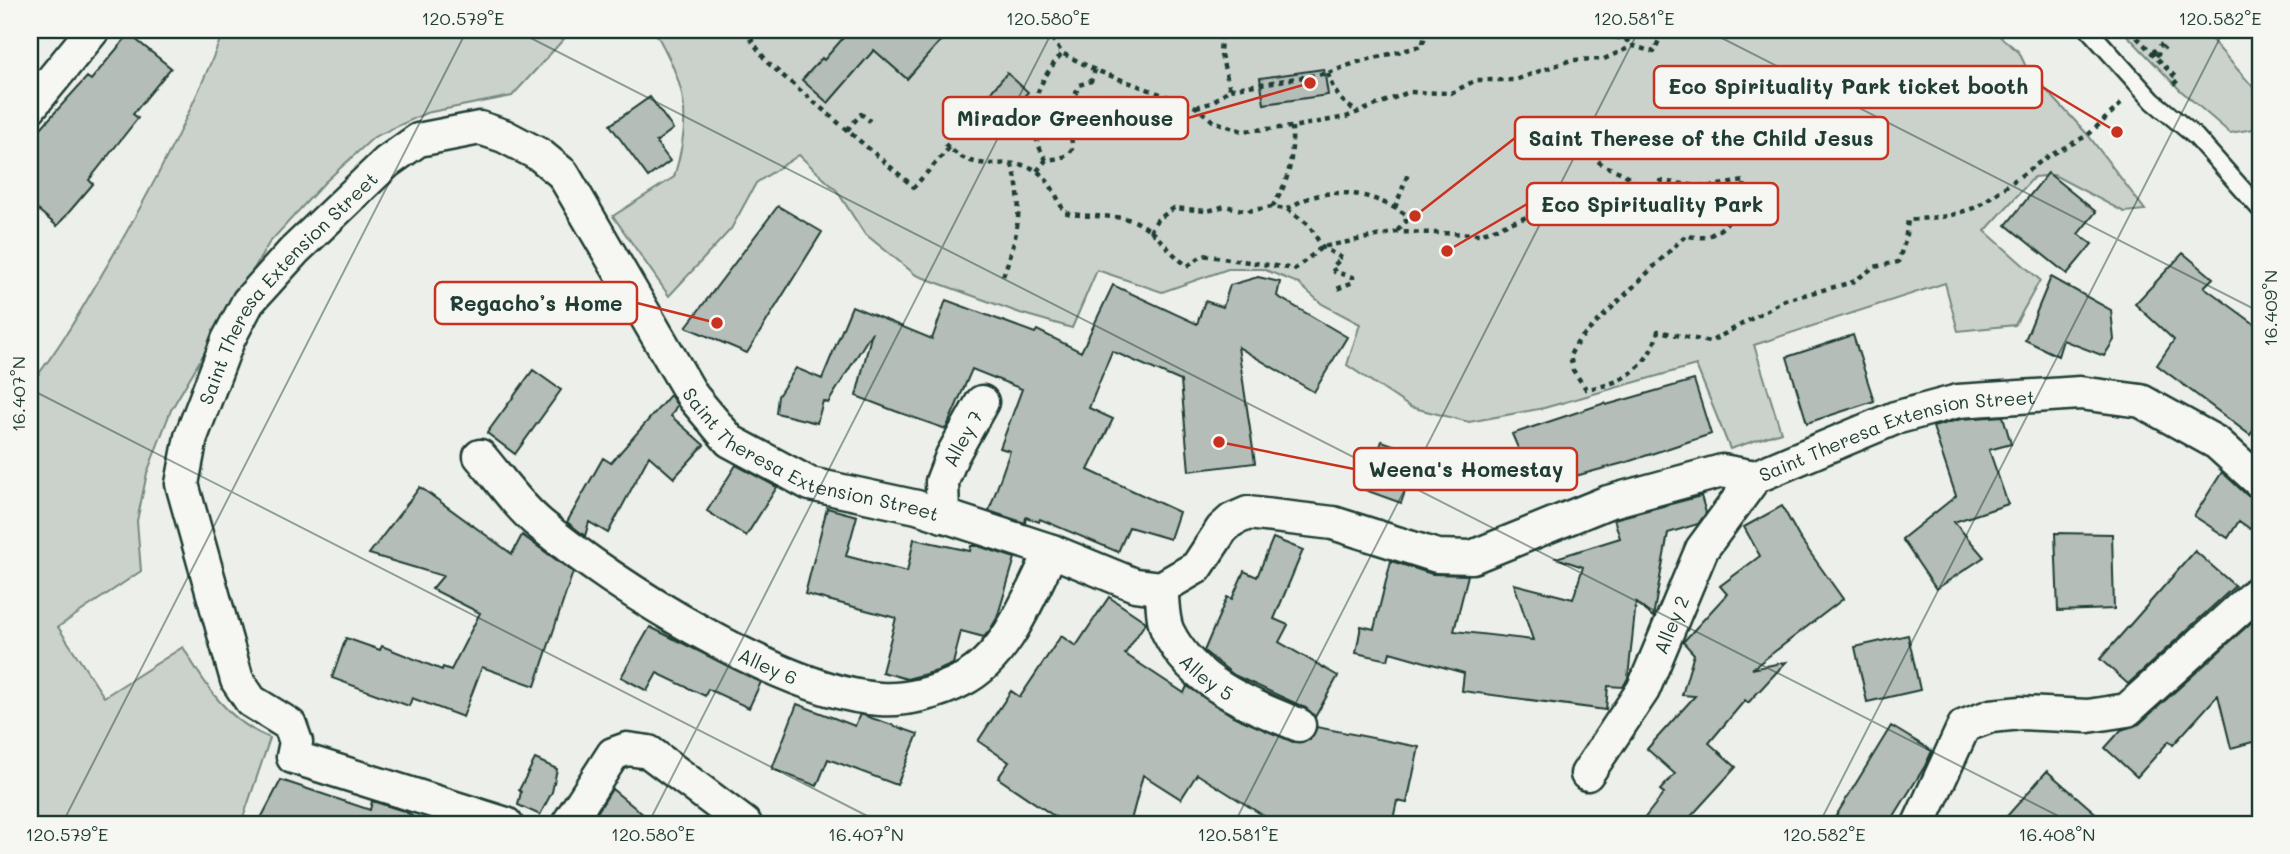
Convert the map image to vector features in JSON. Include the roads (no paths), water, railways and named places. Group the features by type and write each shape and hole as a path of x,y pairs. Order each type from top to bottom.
{"street":[{"path":"30,107 93,30"},
{"name":"Saint Theresa Extension Street","path":"506,824 293,757 296,742 290,725 251,701 237,680 182,484 191,437 228,340 248,302 294,251 368,180 418,139 480,128 504,136 540,155 563,174 693,397 730,441 810,484 943,516 1052,551 1135,585 1161,588 1197,567 1222,529 1231,520 1248,513 1334,523 1437,556 1472,557 1608,502 1722,471 1755,477 1895,418 1958,401 2080,393 2141,401 2217,443 2260,459"},
{"name":"Alley 7","path":"943,516 942,482 952,456 982,402"},
{"name":"Saint Theresa Extension Street","path":"2217,443 2260,482"},
{"name":"Alley 6","path":"480,456 538,523 626,588 717,640 809,683 881,699 930,692 964,679 992,655 1011,629 1052,551"},
{"name":"Alley 2","path":"1587,774 1643,690 1702,549 1755,477"},
{"name":"Alley 5","path":"1161,588 1167,629 1181,651 1209,681 1253,707 1298,724"},
{"path":"1919,824 1964,726 1991,716 2021,713 2088,716 2127,710 2260,593"},
{"path":"568,824 613,754 626,749 649,752 745,824"}],"lane":[{"path":"2089,30 2140,86 2196,137 2260,209"}],"place":[{"name":"Mirador Greenhouse","path":"1310,83"},
{"name":"Eco Spirituality Park ticket booth","path":"2117,132"},
{"name":"Saint Therese of the Child Jesus","path":"1415,216"},
{"name":"Eco Spirituality Park","path":"1447,251"},
{"name":"Regacho’s Home","path":"717,323"},
{"name":"Weena's Homestay","path":"1219,442"}]}
